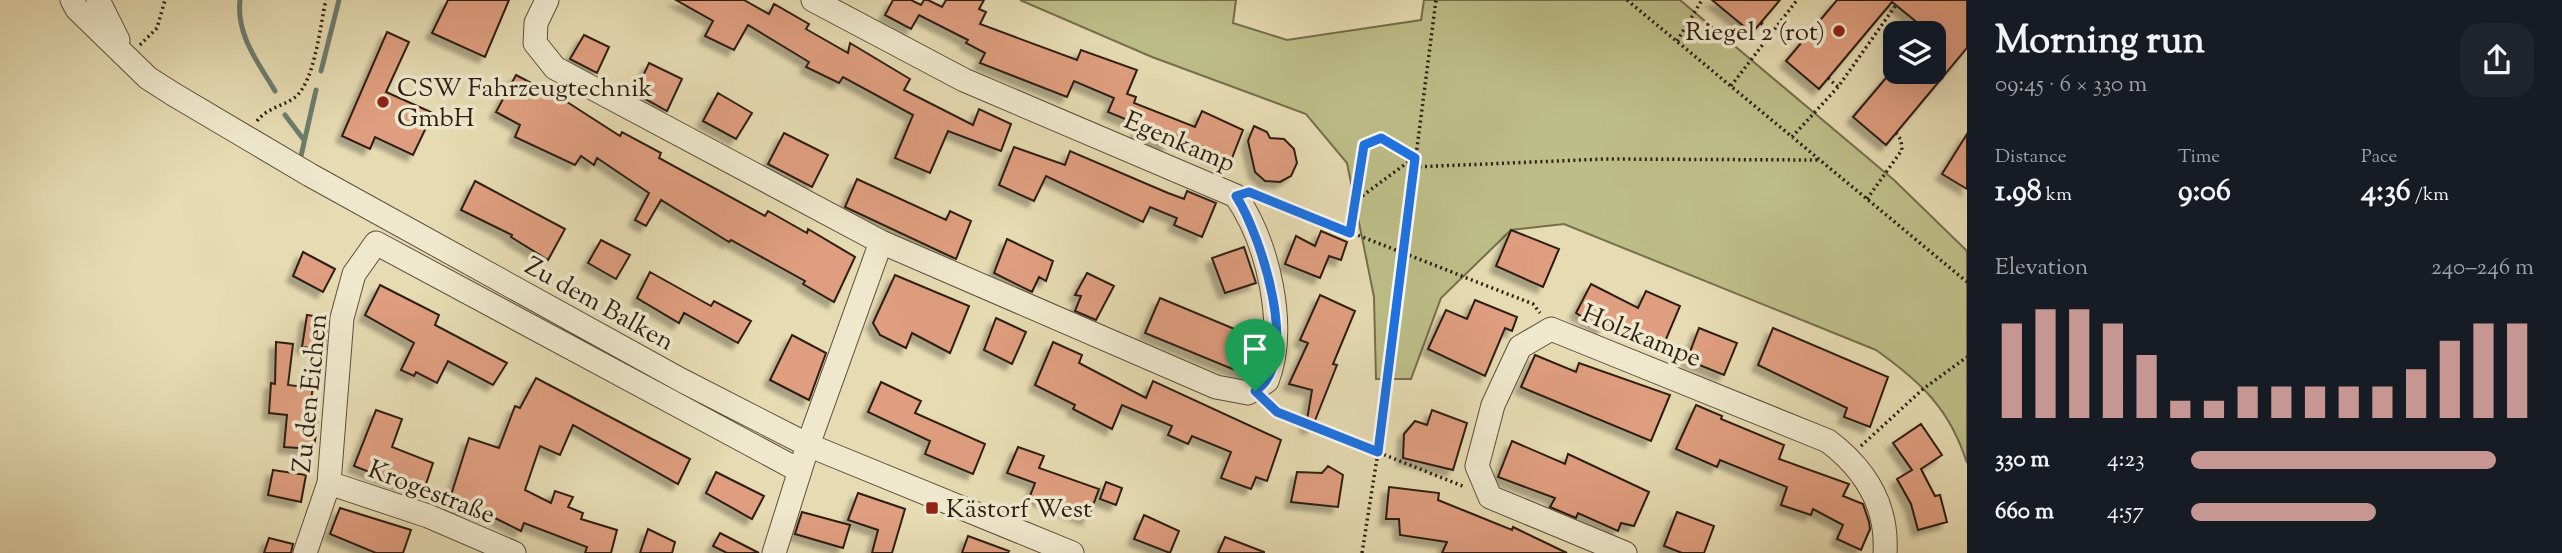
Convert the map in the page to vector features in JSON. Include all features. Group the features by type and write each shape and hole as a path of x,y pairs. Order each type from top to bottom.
{"street":[{"name":"Zu dem Balken","path":"72,0 77,9 148,78 248,138 669,373 808,445 1072,553"},
{"name":"Zu dem Balken","path":"98,0 127,55"},
{"path":"547,0 536,23 535,43 555,68 881,242 1216,387 1240,393 1255,391"},
{"name":"Egenkamp","path":"813,0 964,80 1236,196 1269,275 1275,307 1272,366 1267,381 1255,391"},
{"path":"774,553 808,445 881,242"},
{"name":"Zu den Eichen","path":"305,553 329,483 342,318 354,274 376,243 800,471"},
{"name":"Holzkampe","path":"1490,497 1477,466 1493,405 1520,347 1551,329 1829,441 1849,457 1866,478 1882,508 1885,553"},
{"name":"Krogestraße","path":"329,483 428,516 514,553"},
{"path":"1490,497 1625,553"}],"path":[{"path":"127,55 157,28 164,0"},
{"path":"248,138 264,112 293,98 305,86 326,0"},
{"path":"1362,553 1378,452 1436,0"},
{"path":"1627,0 1967,282"},
{"path":"1676,41 1702,0"},
{"path":"1731,86 1797,0"},
{"path":"1792,136 1838,87 1896,5"},
{"path":"1760,23 1772,33"},
{"path":"1828,78 1838,87"},
{"path":"1867,199 1902,150 1901,140 1896,133"},
{"path":"1350,233 1364,145 1381,138 1415,158"},
{"path":"1356,200 1415,158"},
{"path":"1414,167 1605,159 1820,160"},
{"path":"1236,196 1249,192 1533,304 1551,329"},
{"path":"1849,457 1923,388 1967,357"},
{"path":"1255,391 1277,412 1490,497"}],"green space":[{"path":"1020,0 1236,0 1233,23 1287,40 1421,20 1424,0 1680,0 1894,180 1967,251 1967,463 1952,427 1932,398 1876,350 1564,224 1511,230 1441,298 1411,379 1376,379 1374,297 1347,163 1306,114 1152,57"}],"building":[{"path":"448,0 509,0 485,57 432,33"},
{"path":"676,0 744,0 769,14 774,4 809,24 806,29 848,53 850,43 910,79 904,90 973,125 979,109 1011,124 1001,151 948,131 930,173 895,158 913,115 843,77 839,83 806,67 809,62 748,25 734,50 705,36 713,21"},
{"path":"893,0 911,0 921,5 924,0 928,0 942,7 946,0 984,0 979,9 986,12 980,24 1077,60 1081,50 1137,70 1127,94 1136,97 1134,103 1195,127 1202,111 1243,130 1230,163 1207,156 1209,149 1172,134 1167,147 1136,135 1140,125 1108,112 1114,98 1074,81 1067,97 980,63 985,53 966,43 968,40 919,15 911,29 885,15"},
{"path":"1712,0 1780,0 1752,33"},
{"path":"1837,0 1967,0 1967,48 1946,73 1946,21 1915,21 1892,2 1819,89 1786,61"},
{"name":"CSW Fahrzeugtechnik GmbH","path":"387,32 409,42 386,92 433,113 413,155 375,137 370,149 342,136"},
{"path":"584,35 609,47 597,73 570,59"},
{"path":"649,63 682,79 667,111 635,93"},
{"path":"516,75 564,100 620,136 622,132 661,153 659,158 765,216 768,211 807,233 808,229 855,257 834,302 803,284 805,281 731,240 729,242 661,200 646,226 635,220 649,193 597,158 594,165 581,156 575,165 515,137 520,125 496,112"},
{"path":"1883,81 1883,84 1937,84 1886,145 1853,117"},
{"path":"718,93 752,113 736,139 703,121"},
{"path":"1254,126 1267,132 1270,138 1284,139 1294,149 1297,163 1291,176 1280,182 1265,181 1255,172 1248,141"},
{"path":"784,133 828,155 812,187 768,164"},
{"path":"1967,134 1967,189 1942,174"},
{"path":"1014,147 1065,165 1070,151 1184,199 1187,191 1216,203 1202,237 1174,225 1177,218 1150,207 1143,222 1046,176 1034,201 999,185"},
{"path":"857,179 946,220 950,211 971,221 956,259 845,207"},
{"path":"475,181 565,229 548,260 511,237 512,235 461,210"},
{"path":"1511,230 1559,249 1543,287 1496,266"},
{"path":"1321,231 1347,242 1341,260 1329,256 1320,278 1285,264 1296,236 1315,246"},
{"path":"1007,239 1053,261 1046,281 1039,277 1032,292 994,273"},
{"path":"601,240 630,255 616,279 588,263"},
{"path":"1244,247 1256,283 1225,293 1212,258"},
{"path":"303,252 335,269 323,292 293,276"},
{"path":"650,272 711,306 714,301 751,321 738,343 684,313 679,323 637,298"},
{"path":"1087,273 1114,286 1096,320 1075,311 1081,296 1075,295"},
{"path":"895,275 969,306 950,353 912,333 906,348 880,335 873,323"},
{"path":"1591,284 1638,308 1646,291 1680,306 1664,344 1607,319 1602,329 1576,313"},
{"path":"380,285 439,315 435,325 507,363 493,385 448,361 437,383 416,372 414,376 401,370 414,343 365,315"},
{"path":"1320,295 1355,311 1333,364 1337,365 1312,428 1306,426 1312,390 1289,384 1308,343 1300,340"},
{"path":"1160,298 1261,340 1247,375 1145,333"},
{"path":"1475,300 1517,317 1512,331 1505,328 1485,376 1428,349 1446,310 1467,319"},
{"path":"307,315 328,318 325,350 302,347"},
{"path":"996,318 1026,332 1012,364 984,350"},
{"path":"1699,328 1737,343 1724,375 1687,360"},
{"path":"1773,328 1888,377 1870,427 1844,417 1847,408 1758,365"},
{"path":"792,335 826,353 809,400 770,380"},
{"path":"276,342 293,344 288,385 313,388 308,414 318,416 314,449 284,447 287,415 269,413 271,383 275,384"},
{"path":"1053,342 1082,355 1079,363 1146,398 1153,381 1281,440 1267,481 1256,477 1251,489 1221,478 1231,452 1192,436 1188,444 1168,435 1172,426 1122,405 1112,429 1073,409 1075,405 1035,385"},
{"path":"1535,355 1576,372 1579,363 1670,395 1651,441 1521,387"},
{"path":"536,378 690,459 678,484 573,425 560,455 540,446 525,490 551,503 555,491 573,497 568,507 583,513 581,519 617,530 611,553 585,553 587,547 524,523 521,531 469,505 467,514 447,508 469,438 499,448 515,406 520,408"},
{"path":"881,382 921,401 915,413 985,444 973,474 925,454 930,441 868,412"},
{"path":"1696,405 1722,416 1721,419 1784,445 1779,459 1849,484 1843,496 1863,504 1869,522 1870,529 1861,550 1837,539 1843,525 1813,509 1811,515 1781,505 1787,487 1720,460 1717,467 1676,449"},
{"path":"376,410 402,419 392,447 433,463 423,493 354,466"},
{"path":"1432,410 1467,423 1453,470 1403,458 1404,434 1415,421 1427,425"},
{"path":"1921,424 1942,455 1921,469 1935,496 1940,495 1947,522 1918,530 1911,504 1897,479 1912,470 1893,443"},
{"path":"1512,441 1565,464 1568,454 1649,492 1634,526 1621,523 1618,531 1578,513 1576,518 1550,507 1555,498 1498,477"},
{"path":"1018,447 1044,456 1039,468 1099,489 1088,519 1030,496 1035,483 1007,473"},
{"path":"1328,466 1343,475 1338,507 1291,502 1297,472 1322,473"},
{"path":"273,470 306,475 301,502 268,495"},
{"path":"716,472 764,496 752,519 706,493"},
{"path":"1106,482 1122,488 1116,505 1100,499"},
{"path":"1389,487 1439,493 1438,500 1512,530 1513,527 1567,553 1442,553 1447,542 1400,535 1399,519 1386,519"},
{"path":"858,493 905,509 892,553 872,553 878,530 848,520"},
{"path":"340,508 411,530 403,553 376,553 330,534"},
{"path":"802,512 850,525 843,548 795,534"},
{"path":"1677,512 1714,526 1704,553 1682,553 1664,546"},
{"path":"1144,515 1179,531 1170,553 1134,539"},
{"path":"648,529 675,542 672,553 640,553"},
{"path":"720,533 759,553 727,553 713,546"},
{"path":"968,536 1009,551 962,553"},
{"path":"1225,537 1264,552 1264,553 1218,553"},
{"path":"269,538 293,544 291,553 264,553"}],"waterway":[{"path":"240,0 241,25 245,37 275,91"},
{"path":"321,71 339,0"},
{"path":"301,156 316,90"},
{"path":"285,115 304,140"}],"place":[{"name":"Riegel 2 (rot)","path":"1839,31"},
{"name":"CSW Fahrzeugtechnik GmbH","path":"383,102"},
{"name":"Kästorf West","path":"932,508"}],"route":[{"path":"1381,138 1415,158 1378,452 1277,412 1255,391 1267,381 1270,373 1275,342 1275,307 1269,275 1236,196 1249,192 1350,233 1364,145 1381,138"}]}
